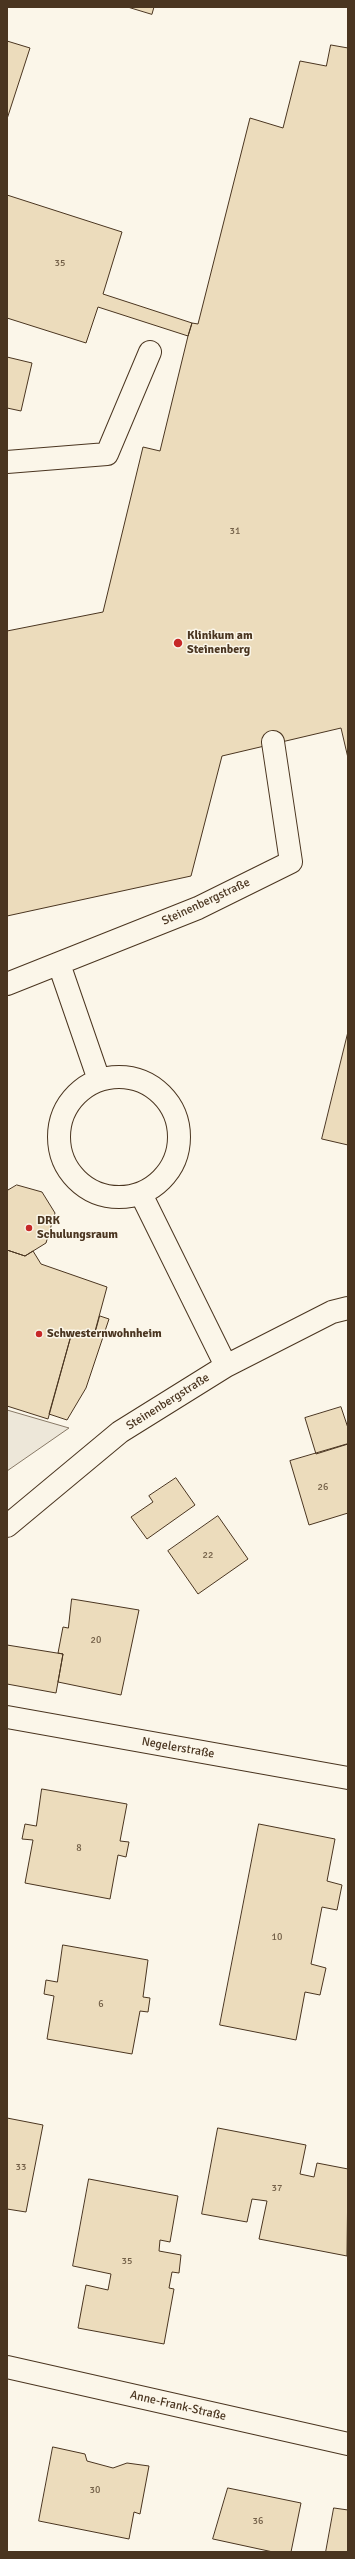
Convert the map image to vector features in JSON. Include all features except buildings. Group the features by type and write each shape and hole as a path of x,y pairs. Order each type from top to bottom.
{"street":[{"path":"7,462 107,454 150,352"},
{"name":"Steinenbergstraße","path":"7,984 198,908 291,862 273,742"},
{"path":"59,964 99,1080"},
{"path":"124,1076 150,1084 175,1111 180,1145 170,1172 151,1189 141,1194 120,1198 95,1192 78,1181 65,1165 59,1139 65,1110 75,1095 99,1080 124,1076"},
{"path":"141,1194 226,1366"},
{"name":"Steinenbergstraße","path":"7,1526 120,1432 226,1366 332,1312 348,1308"},
{"name":"Negelerstraße","path":"7,1717 348,1778"},
{"name":"Anne-Frank-Straße","path":"7,2368 348,2444"}],"shaded area":[{"path":"7,1410 69,1428 7,1471"}],"place":[{"name":"Klinikum am Steinenberg","path":"178,643"},
{"name":"DRK Schulungsraum","path":"29,1228"},
{"name":"Schwesternwohnheim","path":"39,1334"}]}
